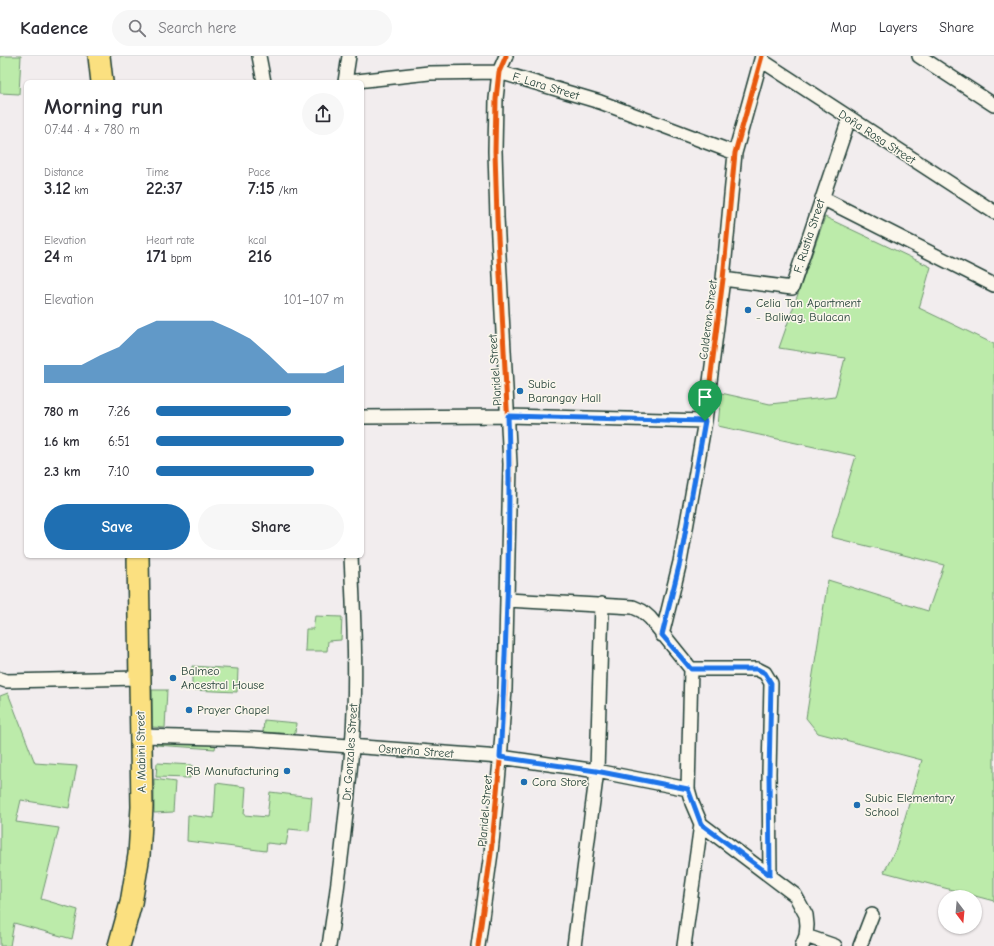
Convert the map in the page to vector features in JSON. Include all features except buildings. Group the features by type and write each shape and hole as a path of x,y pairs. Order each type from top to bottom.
{"main road":[{"path":"99,56 102,80"},
{"name":"A. Mabini Street","path":"120,946 131,903 139,855 142,807 138,558"}],"street":[{"path":"259,56 264,80"},
{"path":"347,80 349,56"},
{"name":"Plaridel Street","path":"478,946 491,853 505,689 510,464 496,218 496,99 499,72 506,56"},
{"path":"919,56 994,105"},
{"name":"Doña Rosa Street","path":"762,58 849,119 994,212"},
{"name":"Calderon Street","path":"662,635 680,562 705,421 723,279 735,153 762,58"},
{"name":"F. Lara Street","path":"364,80 429,74 499,72 600,102 735,153"},
{"name":"F. Rustia Street","path":"723,279 792,288 849,119"},
{"path":"822,198 994,285"},
{"path":"364,417 508,416 705,421"},
{"name":"Dr. Gonzales Street","path":"329,946 338,887 352,746 354,658 351,558"},
{"path":"507,600 602,604 633,607 642,611 650,618 662,635 691,669 688,789 701,824 684,946"},
{"path":"574,946 596,771 602,604"},
{"path":"691,669 757,669 765,673 771,683 769,774 770,875"},
{"path":"0,679 6,682 140,678"},
{"name":"Osmeña Street","path":"142,736 253,739 500,757 596,771 688,789"},
{"path":"701,824 795,895 806,916 808,925 804,941 835,946"},
{"path":"860,946 872,915"}],"green space":[{"path":"0,56 21,56 19,94 0,93"},
{"path":"825,217 931,267 919,308 994,344 994,901 982,898 982,890 952,890 884,872 895,851 922,760 818,733 806,718 828,580 928,611 944,565 831,537 856,456 718,426 721,393 770,404 835,397 845,358 779,348"},
{"path":"315,616 342,617 341,640 328,641 327,651 305,651 306,629 313,629"},
{"path":"192,666 238,669 237,692 192,690"},
{"path":"152,690 167,690 165,728 152,727"},
{"path":"8,693 35,763 77,766 69,808 21,800 16,822 59,828 41,899 78,910 72,939 14,923 10,946 0,946 0,696"},
{"path":"264,720 296,723 295,734 263,732"},
{"path":"156,737 216,743 215,749 156,745"},
{"path":"157,763 192,765 190,778 156,777"},
{"path":"154,779 175,782 173,812 154,813"},
{"path":"216,783 246,787 244,815 267,817 270,792 312,797 309,831 289,829 286,845 267,843 266,851 187,841 188,815 214,818"}],"cycle path":[{"path":"478,946 491,853 505,689 510,464 497,218 495,151 496,99 499,72 506,56"},
{"path":"662,635 680,562 705,421 723,279 735,153 762,56"}],"place":[{"name":"Celia Tan Apartment - Baliwag, Bulacan","path":"748,310"},
{"name":"Subic Barangay Hall","path":"520,391"},
{"name":"Balmeo Ancestral House","path":"173,678"},
{"name":"Prayer Chapel","path":"189,710"},
{"name":"RB Manufacturing","path":"287,771"},
{"name":"Cora Store","path":"524,782"},
{"name":"Subic Elementary School","path":"857,805"}],"route":[{"path":"508,416 705,421 680,562 662,635 691,669 757,669 765,673 771,683 772,697 769,774 770,875 701,824 688,789 596,771 500,757 505,689 510,464 508,416"}]}
